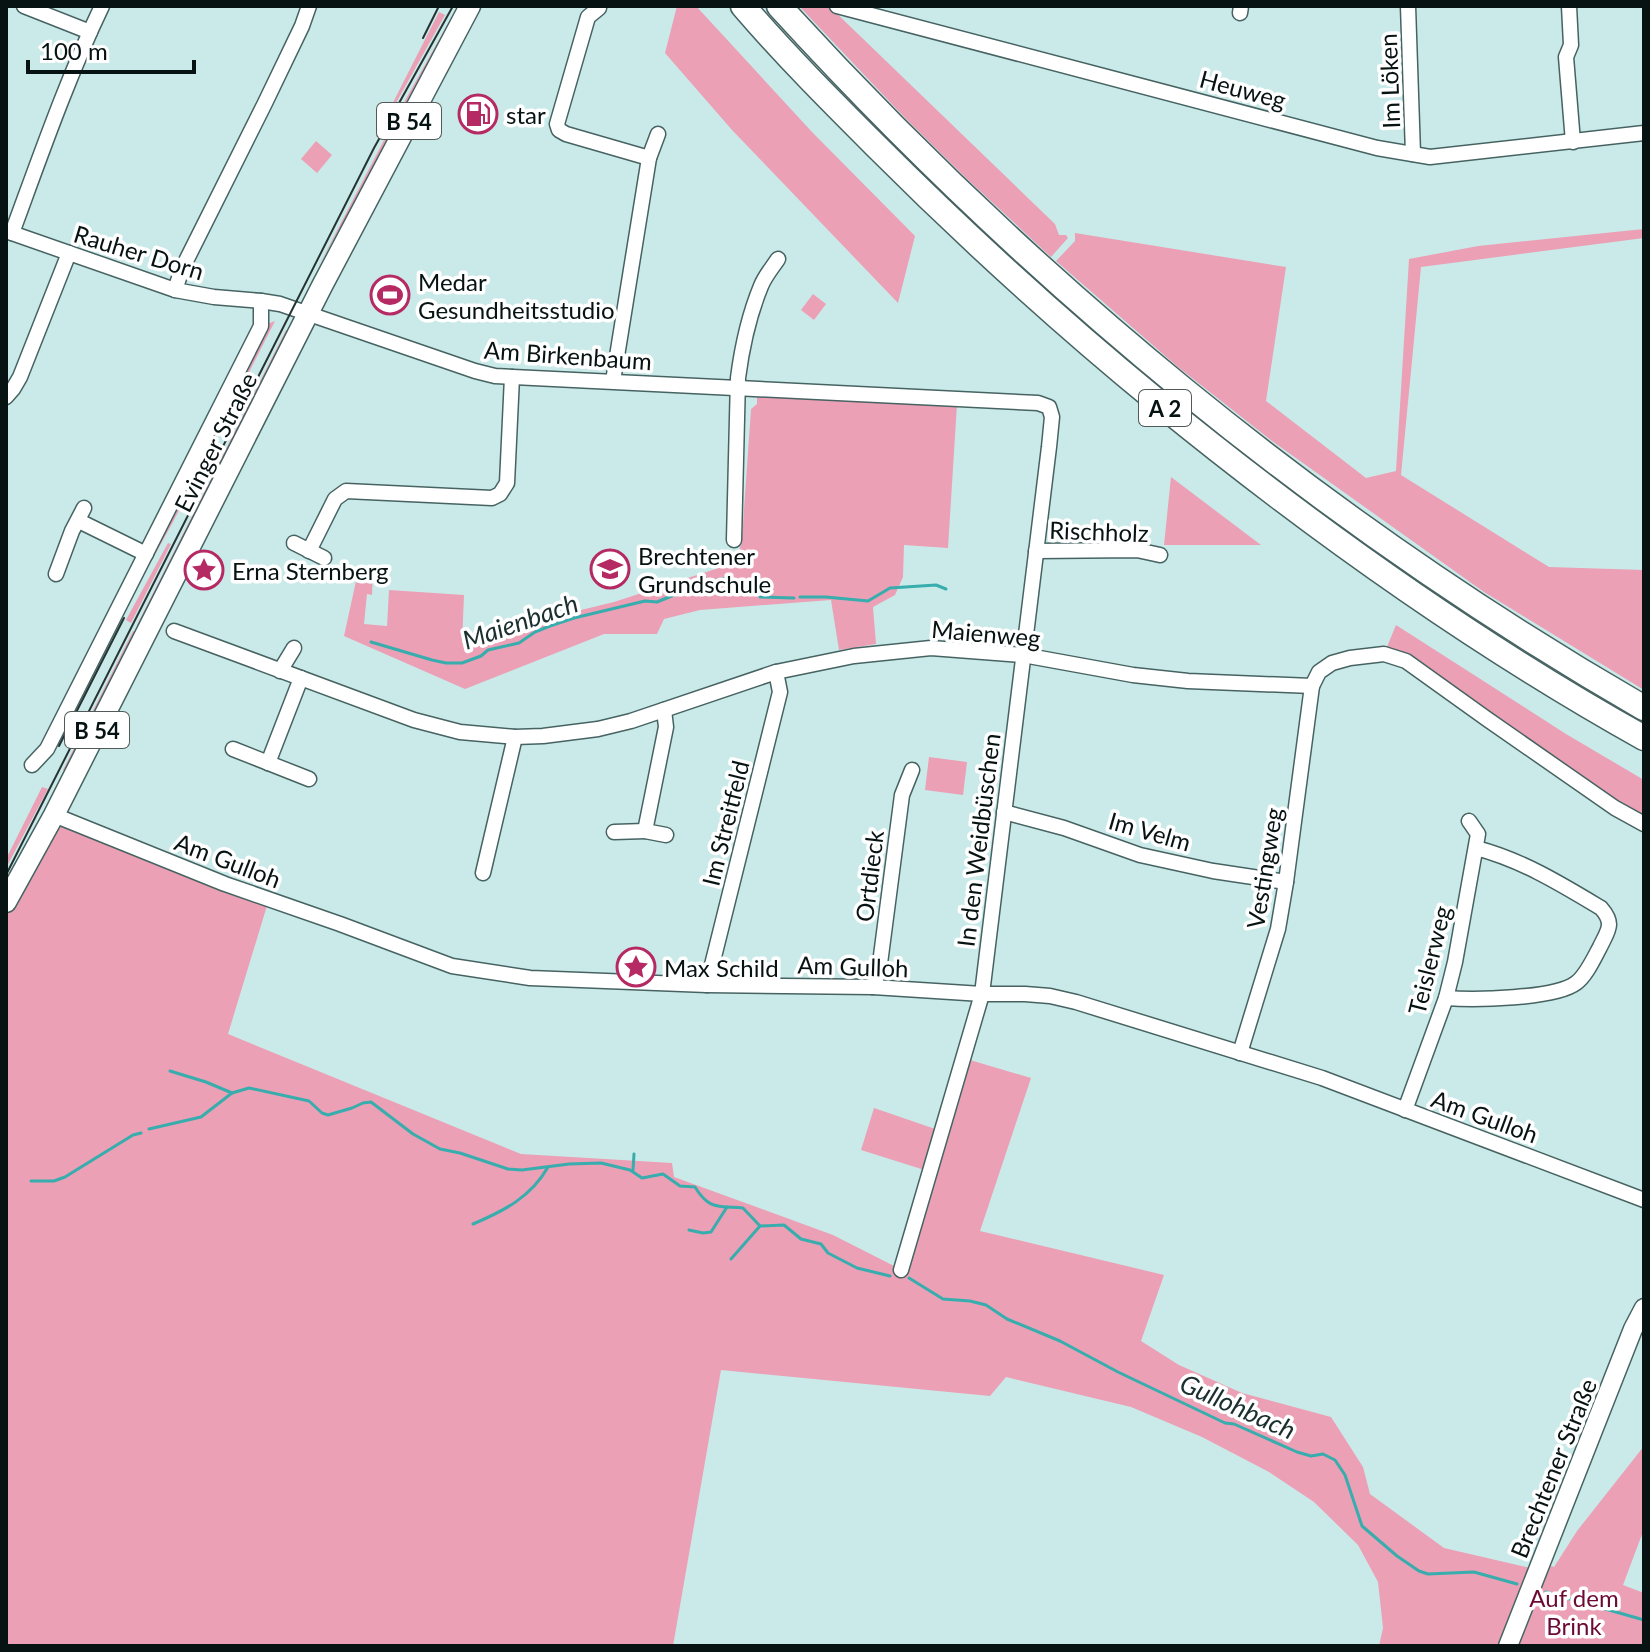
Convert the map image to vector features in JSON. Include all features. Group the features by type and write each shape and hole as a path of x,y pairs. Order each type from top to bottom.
{"highway":[{"name":"A 2","path":"743,6 927,198 1111,364 1302,515 1403,587 1514,660 1644,738"},
{"name":"A 2","path":"779,6 883,117 966,199 1052,278 1224,422 1319,494 1499,620 1644,708"}],"main road":[{"name":"Evinger Straße","path":"6,902 54,815 308,315 470,6"}],"street":[{"path":"24,6 90,32"},
{"path":"9,232 102,6"},
{"path":"175,290 182,269 265,103 309,6"},
{"name":"Heuweg","path":"837,6 1377,148 1430,157 1644,133"},
{"name":"Im Löken","path":"1408,6 1413,154"},
{"path":"1569,6 1571,45 1566,57 1573,142"},
{"path":"599,8 588,17 557,124 559,130 566,134 649,158"},
{"path":"613,381 649,158 658,134"},
{"name":"Rauher Dorn","path":"9,232 175,290 261,301 293,308 308,315"},
{"path":"6,397 20,377 69,253"},
{"path":"734,540 740,362 748,324 762,283 778,259"},
{"name":"Evinger Straße","path":"32,765 47,749 261,326 261,301"},
{"name":"Am Birkenbaum","path":"308,315 475,371 512,377 960,398 1038,403 1049,407"},
{"path":"309,551 335,499 346,491 492,498 500,494 507,483 512,377"},
{"name":"In den Weidbüschen","path":"901,1270 982,994 1052,417 1049,407"},
{"path":"56,574 72,531 82,514 146,554"},
{"path":"294,543 324,558"},
{"name":"Rischholz","path":"1036,551 1137,550 1160,555"},
{"name":"Maienweg","path":"174,631 431,725 515,737 598,729 776,672 854,656 931,648 1023,655 1133,675 1188,681 1312,686"},
{"path":"280,671 294,648"},
{"path":"1312,686 1319,672 1332,663 1350,658 1384,654 1406,661 1615,808 1644,824"},
{"name":"Im Streitfeld","path":"707,985 780,692 776,672"},
{"path":"268,763 301,678"},
{"name":"Vestingweg","path":"1240,1053 1278,929 1312,686"},
{"path":"645,831 666,727 664,710"},
{"path":"483,873 515,737"},
{"path":"233,749 309,779"},
{"name":"Ortdieck","path":"873,987 879,971 902,795 912,770"},
{"name":"Im Velm","path":"1004,812 1064,828 1140,855 1213,871 1286,882"},
{"name":"Am Gulloh","path":"54,815 225,884 452,966 530,978 873,987 1025,994 1076,1002 1322,1078 1644,1200"},
{"name":"Teislerweg","path":"1405,1110 1446,998 1478,834 1469,821"},
{"path":"614,832 645,831 666,835"},
{"path":"1446,998 1481,1000 1562,991 1578,982 1596,955 1610,924 1601,908 1527,865 1502,854 1476,848"},
{"name":"Brechtener Straße","path":"1508,1646 1644,1308"}],"green space":[{"path":"677,6 696,6 812,132 915,236 898,303 732,130 665,53"},
{"path":"799,6 829,6 1055,224 1059,235 1068,238 1051,257 906,119"},
{"path":"439,12 445,15 377,137 376,136"},
{"path":"451,18 355,207 317,269 397,115"},
{"path":"316,141 332,155 317,173 301,159"},
{"path":"1644,229 1644,238 1421,267 1401,475 1549,567 1644,570 1644,690 1484,592 1272,441 1178,367 1056,261 1075,241 1075,233 1286,267 1266,401 1366,478 1396,471 1409,259 1478,246"},
{"path":"813,294 826,304 814,320 801,310"},
{"path":"275,321 173,522 125,609 267,324"},
{"path":"286,330 290,332 140,627 137,625"},
{"path":"757,397 957,404 948,548 904,545 903,577 895,595 873,607 876,644 839,650 831,600 700,610 664,619 657,634 604,634 465,689 344,636 358,572 373,573 372,595 367,594 364,624 387,626 389,590 464,595 462,643 509,637 548,618 614,602 737,562 742,538 751,409 757,404"},
{"path":"1171,477 1261,545 1164,545"},
{"path":"168,543 171,544 131,623 126,620"},
{"path":"1396,625 1644,780 1644,824 1384,654"},
{"path":"133,631 137,633 67,772 63,770"},
{"path":"929,757 967,762 963,795 925,790"},
{"path":"42,787 48,789 6,868 6,859"},
{"name":"Auf dem Brink","path":"54,815 269,899 228,1034 521,1154 672,1163 674,1177 833,1235 900,1269 934,1173 861,1150 874,1108 947,1133 970,1060 1031,1078 980,1231 1164,1275 1141,1341 1179,1365 1242,1393 1331,1417 1363,1467 1370,1494 1444,1548 1548,1572 1644,1446 1644,1529 1623,1585 1644,1593 1644,1646 1379,1646 1383,1628 1378,1582 1358,1545 1314,1502 1269,1472 1202,1437 1131,1407 1006,1377 990,1396 721,1370 673,1646 6,1646 6,902"}],"waterway":[{"name":"Maienbach","path":"371,642 432,660 462,663 488,650 519,643 535,632 574,618 645,601 657,602 701,584 726,578"},
{"name":"Maienbach","path":"800,597 868,601 890,588 936,585 946,589"},
{"name":"Maienbach","path":"760,597 794,598"},
{"path":"170,1071 232,1093"},
{"name":"Gullohbach","path":"149,1129 201,1117 232,1093 249,1088 309,1101 328,1115 371,1102 413,1134 440,1149 508,1169 601,1163 630,1170 642,1178 663,1174 680,1186 695,1187 710,1203 743,1208 760,1226 784,1225 801,1239 821,1244 828,1253 857,1268 890,1276"},
{"name":"Gullohbach","path":"31,1181 54,1181 65,1177 141,1133"},
{"path":"633,1170 634,1154"},
{"path":"473,1224 516,1202 533,1187 548,1167"},
{"path":"689,1230 711,1232 727,1207"},
{"path":"731,1259 760,1226"},
{"name":"Gullohbach","path":"909,1278 943,1299 986,1305 1007,1319 1060,1341 1225,1423 1234,1424 1297,1452 1311,1456 1323,1454 1335,1460 1345,1475 1362,1526 1419,1571 1428,1574 1474,1572 1517,1584"},
{"name":"Gullohbach","path":"1546,1592 1644,1620"}],"tram line":[{"path":"423,38 439,6"},
{"path":"6,875 374,148 453,6"},
{"path":"59,746 124,618"}],"place":[{"name":"star","path":"478,114"},
{"name":"Medar Gesundheitsstudio","path":"390,295"},
{"name":"Brechtener Grundschule","path":"610,569"},
{"name":"Erna Sternberg","path":"204,570"},
{"name":"Max Schild","path":"636,967"}]}
